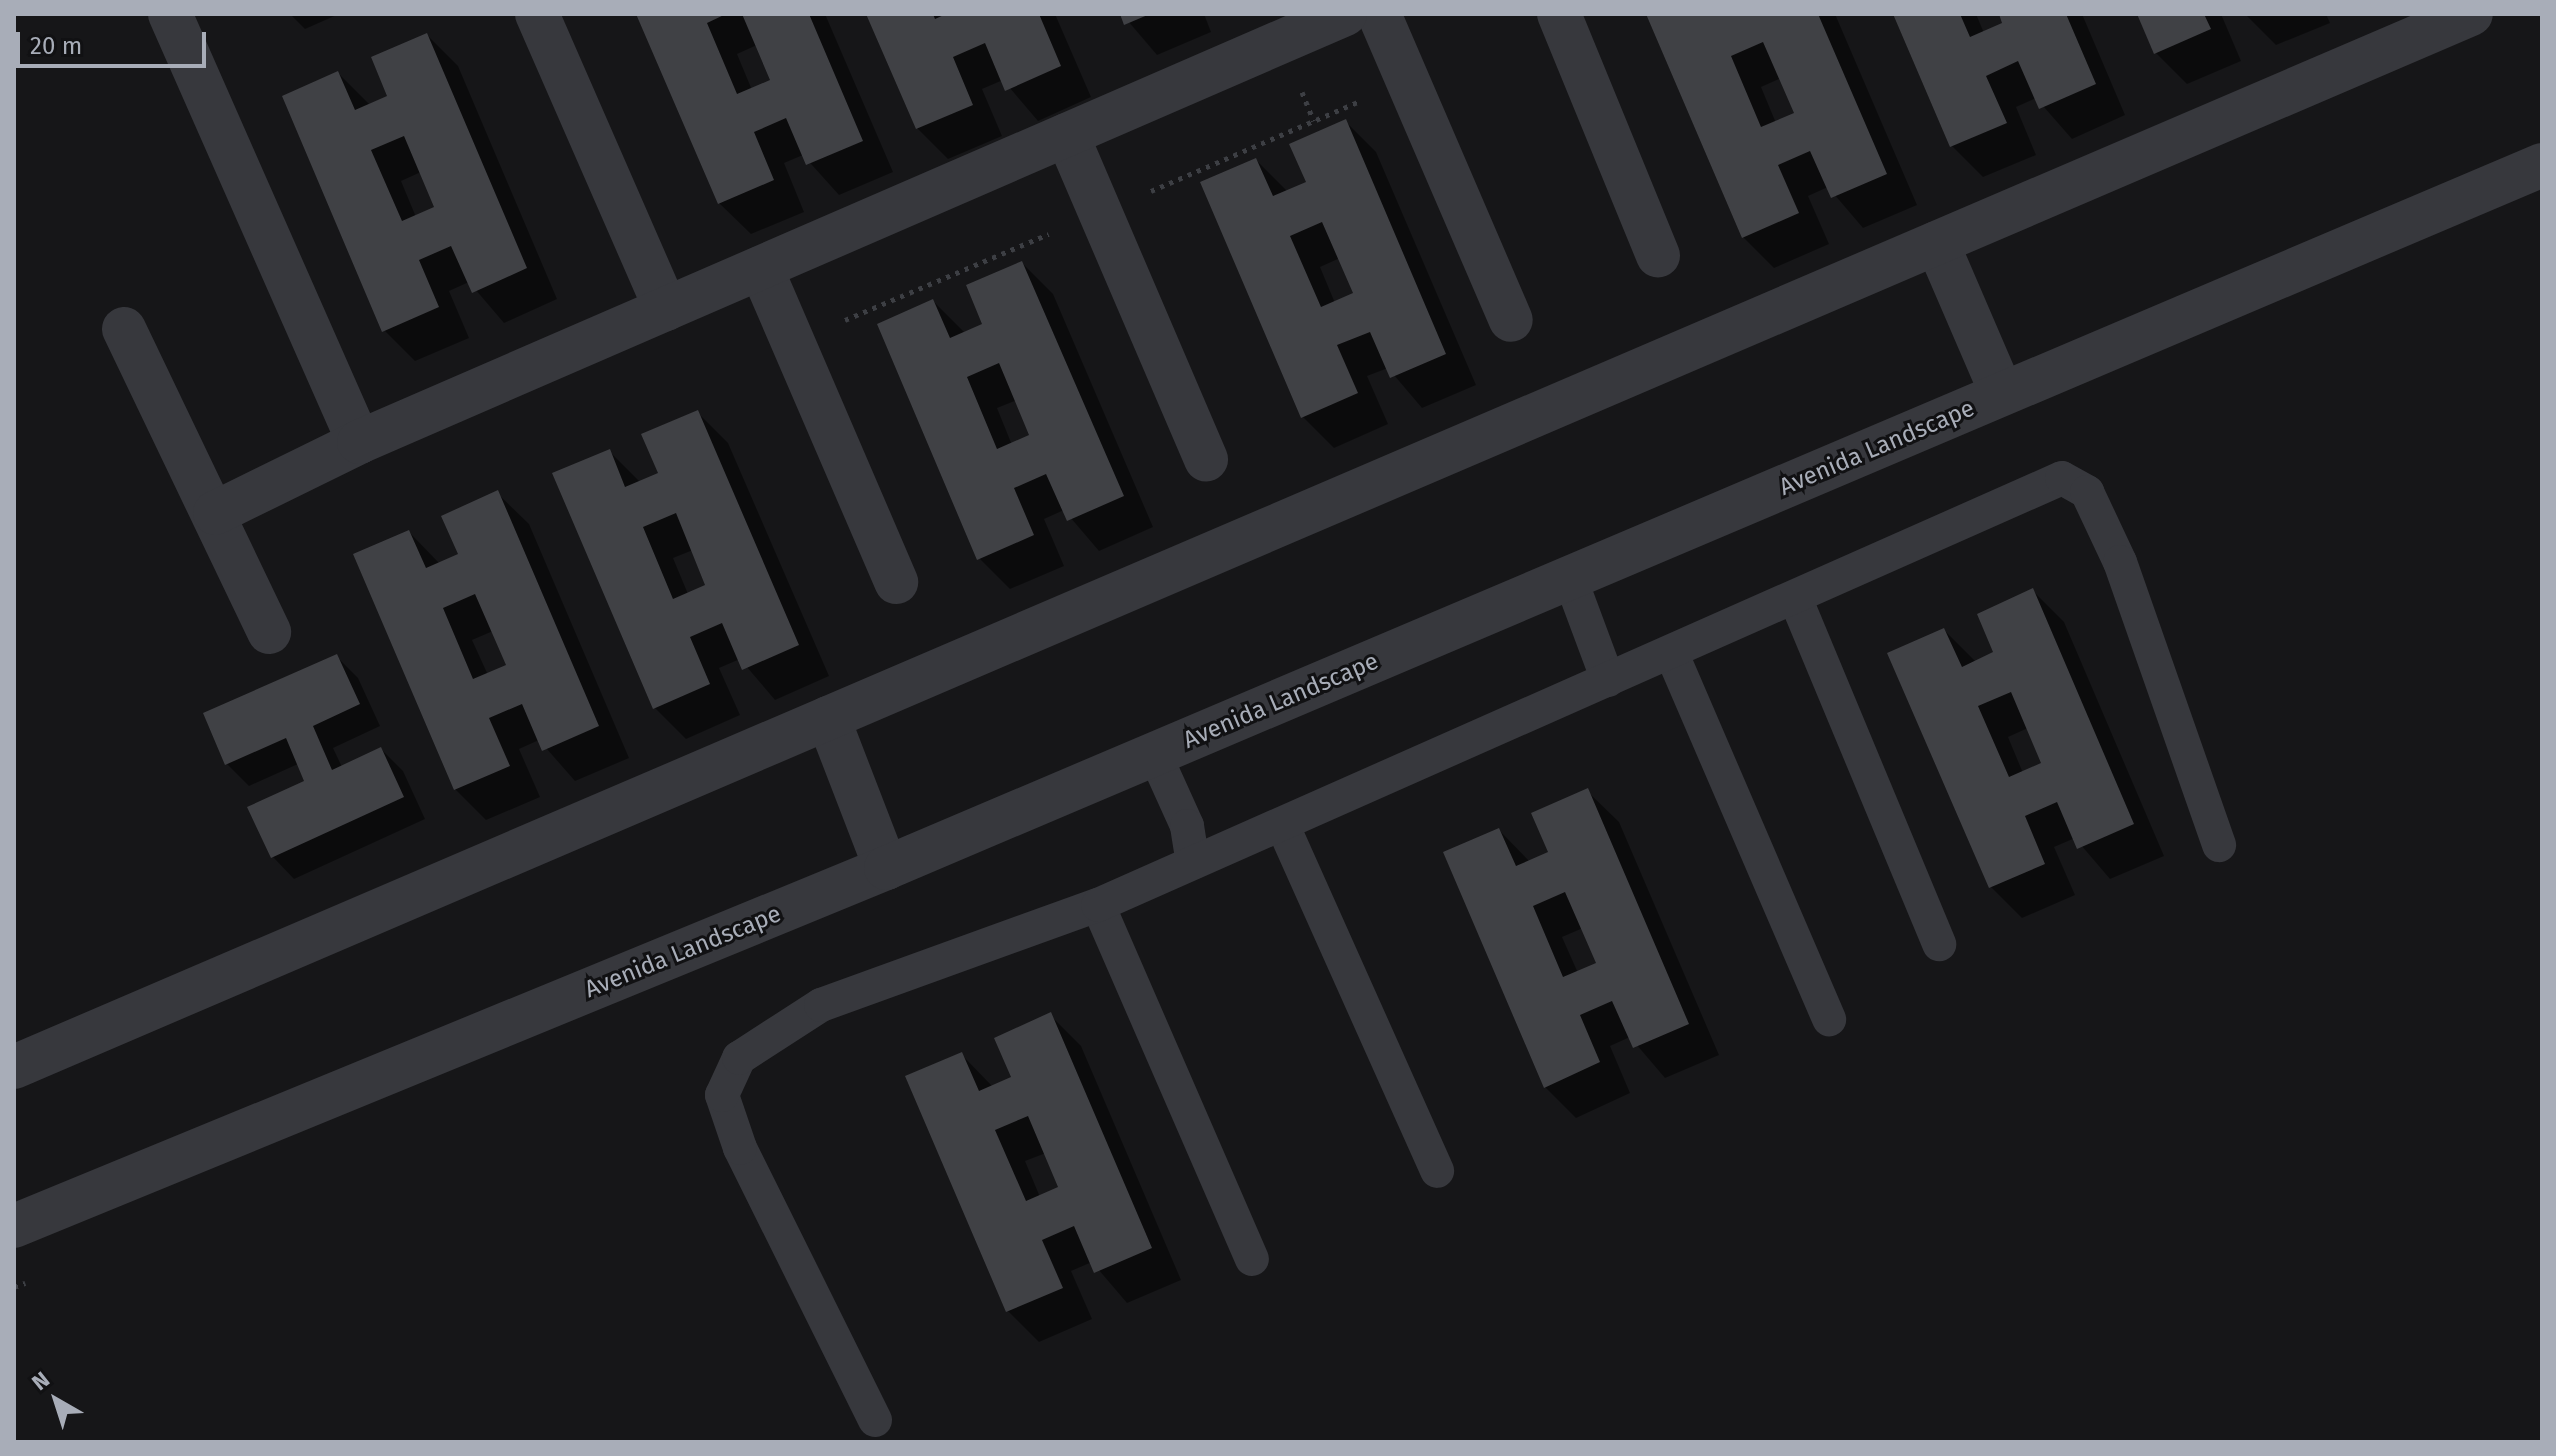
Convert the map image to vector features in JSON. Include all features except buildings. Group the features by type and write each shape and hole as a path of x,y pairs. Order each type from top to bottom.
{"street":[{"path":"170,14 359,442"},
{"path":"537,14 666,309"},
{"path":"215,513 359,442 1345,14"},
{"path":"1379,14 1511,320"},
{"path":"1559,14 1658,255"},
{"path":"14,1067 2471,14"},
{"path":"1067,135 1206,459"},
{"name":"Avenida Landscape","path":"14,1226 886,868 2542,165"},
{"path":"1937,243 2002,394"},
{"path":"761,268 896,582"},
{"path":"124,329 215,513 269,632"},
{"path":"828,718 886,868"}],"lane":[{"path":"875,1420 740,1148 722,1095 739,1058 821,1005 1098,905 1671,652 1796,600 2062,478 2087,492 2120,562 2219,845"},
{"path":"1570,578 1608,680"},
{"path":"1796,600 1939,944"},
{"path":"1671,652 1829,1019"},
{"path":"1155,755 1187,826 1193,863"},
{"path":"1282,824 1437,1171"},
{"path":"1098,905 1252,1259"}]}
